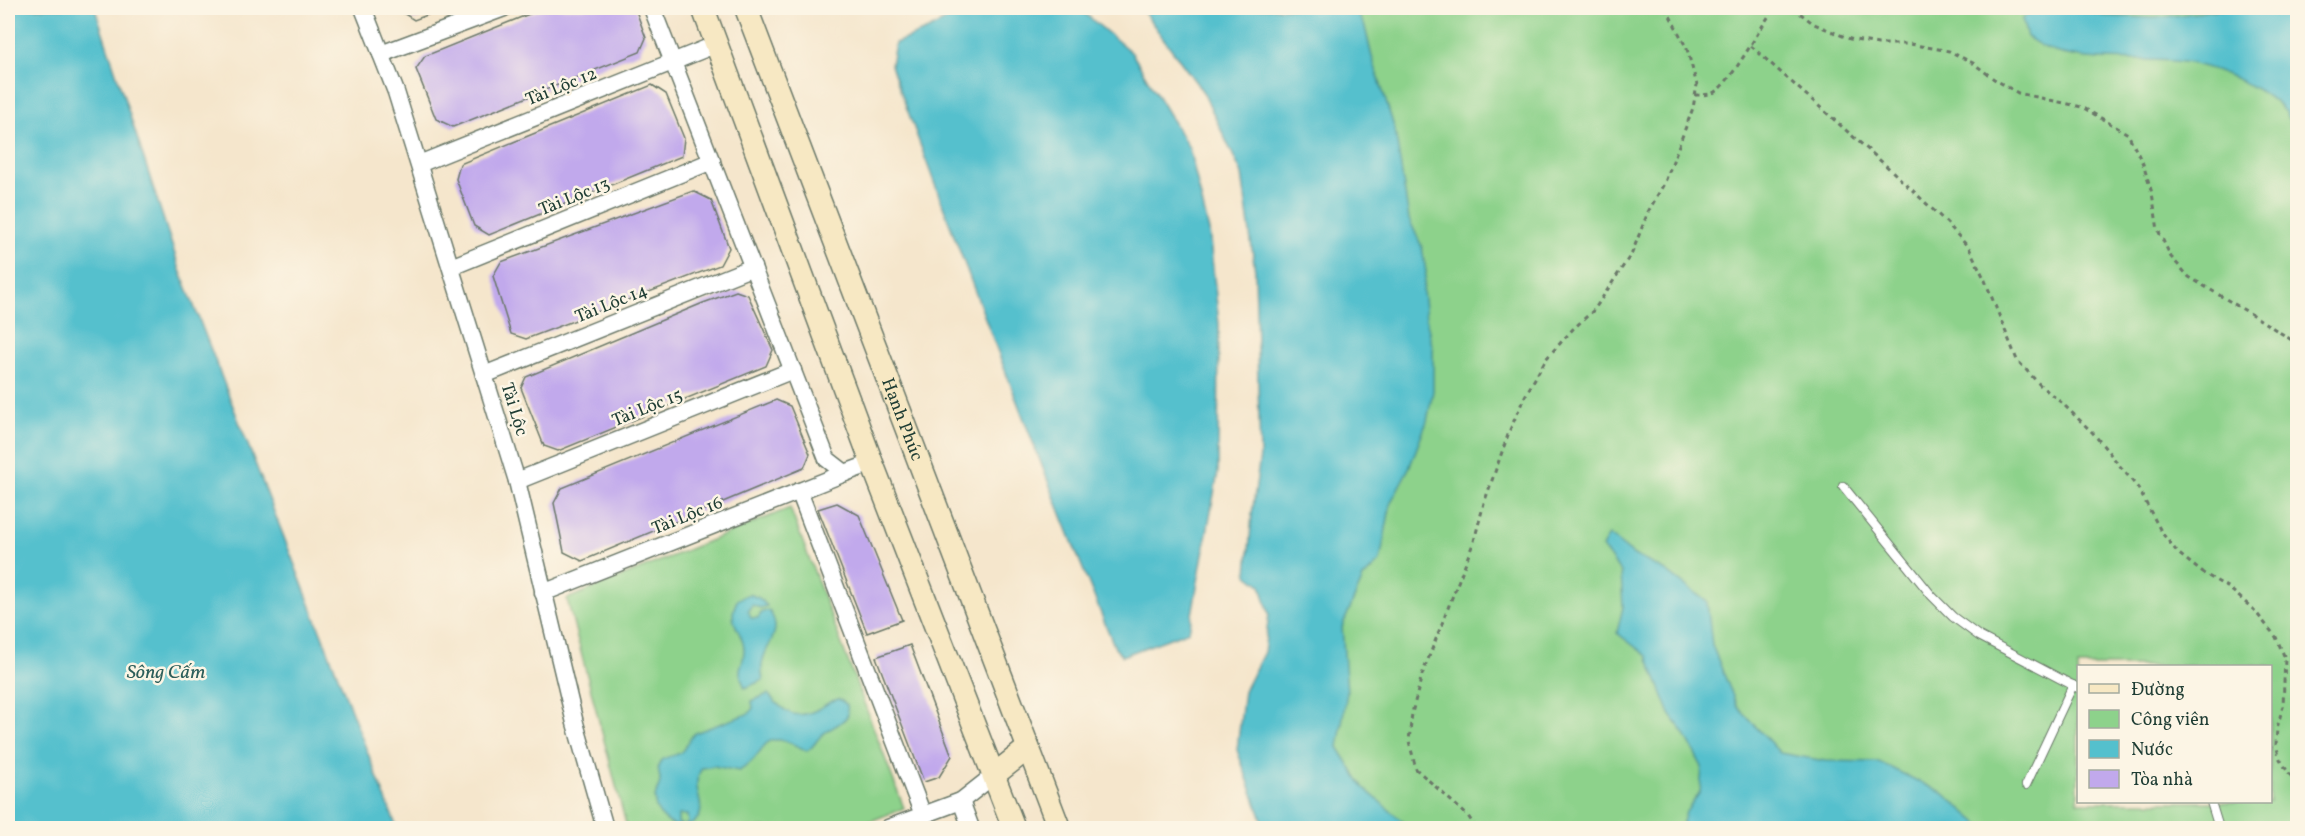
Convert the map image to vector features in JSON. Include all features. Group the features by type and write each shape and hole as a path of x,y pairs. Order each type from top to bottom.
{"street":[{"name":"Tài Lộc","path":"363,8 396,92 517,481 575,723 605,828"},
{"path":"381,54 504,8"},
{"path":"652,8 827,459 845,473"},
{"path":"703,8 872,463 1014,828"},
{"name":"Hạnh Phúc","path":"746,8 1059,828"},
{"path":"717,44 754,29"},
{"name":"Tài Lộc 12","path":"419,164 717,44"},
{"name":"Tài Lộc 13","path":"451,267 712,161"},
{"name":"Tài Lộc 14","path":"484,375 753,267"},
{"name":"Tài Lộc 15","path":"517,481 793,370"},
{"name":"Tài Lộc 16","path":"543,593 872,463"},
{"path":"799,491 923,815"},
{"path":"888,828 961,801 1028,748"},
{"path":"961,801 971,828"}],"lane":[{"path":"1843,486 1932,596 1953,617 1978,636 2076,687 2026,785"},
{"path":"2212,803 2219,828"}],"path":[{"path":"1476,828 1468,816 1416,769 1409,741 1412,713 1422,675 1474,541 1484,502 1524,398 1546,359 1594,310 1632,253 1648,212 1665,182 1693,108 1697,85 1687,49 1666,8"},
{"path":"1695,95 1712,94 1726,83 1751,46 1760,26 1774,8"},
{"path":"1792,8 1814,24 1850,39 1878,44 1910,44 1949,51 1973,63 2018,93 2082,107 2128,135 2143,164 2152,194 2158,230 2170,257 2189,278 2298,344"},
{"path":"1751,46 1892,171 1969,248 1984,278 2017,360 2040,385 2093,433 2138,488 2162,533 2178,553 2203,573 2229,588 2254,610 2276,637 2285,658 2283,706 2277,728 2276,745 2280,759 2289,774 2298,782"}],"green space":[{"path":"1228,8 2297,8 2297,828 1360,828 1323,787 1321,571"},
{"path":"790,508 904,808 853,828 627,828 567,599"}],"water":[{"name":"Sông Cấm","path":"8,8 95,8 180,270 397,828 8,828"},
{"path":"968,8 1078,8 1132,53 1189,148 1209,231 1219,324 1218,472 1189,631 1122,656 1115,648 1028,430 891,65 895,43 928,30"},
{"path":"1141,8 1355,8 1365,27 1395,130 1409,219 1422,247 1426,272 1423,291 1433,350 1433,391 1427,421 1410,466 1391,502 1380,561 1363,578 1342,627 1347,692 1338,747 1363,787 1410,828 1265,828 1237,750 1244,691 1264,652 1269,614 1261,585 1247,574 1260,456 1255,271 1242,174 1203,92"},
{"path":"2037,8 2069,8 2106,16 2155,18 2233,8 2297,8 2297,160 2295,141 2287,115 2262,92 2233,77 2187,63 2084,58 2051,51 2027,37 2022,19"},
{"path":"1609,535 1634,555 1666,571 1707,602 1712,645 1737,706 1780,753 1825,761 1879,762 1944,794 1984,828 1681,828 1686,812 1700,792 1702,767 1685,735 1670,714 1647,656 1617,633 1623,607 1621,572 1602,547"},
{"path":"749,594 759,598 767,606 760,608 752,605 748,611 751,618 758,618 762,612 769,610 775,628 763,659 763,680 745,688 740,670 744,657 743,643 733,614 738,599"},
{"path":"768,694 780,707 792,714 813,712 839,699 847,705 848,715 807,751 791,743 772,740 739,771 714,766 702,768 697,786 700,815 695,822 685,828 688,823 687,815 678,815 678,824 681,824 681,828 667,821 659,813 655,803 660,783 658,769 660,762 681,752 695,733 750,713 753,708 752,701"}],"building":[{"path":"395,8 446,8 414,20"},
{"path":"544,8 635,8 646,38 640,52 453,127 436,119 416,69 425,56"},
{"path":"652,85 666,94 684,138 682,156 489,235 474,226 456,179 460,164"},
{"path":"693,191 711,200 729,248 720,265 526,339 511,334 493,276 501,262"},
{"path":"736,291 748,295 773,350 766,366 558,451 544,446 521,388 526,377"},
{"path":"776,400 790,406 810,454 804,468 582,561 564,552 554,503 562,488"},
{"path":"837,503 859,515 902,620 867,633 818,509"},
{"path":"910,645 952,756 939,777 924,782 876,657"}]}
